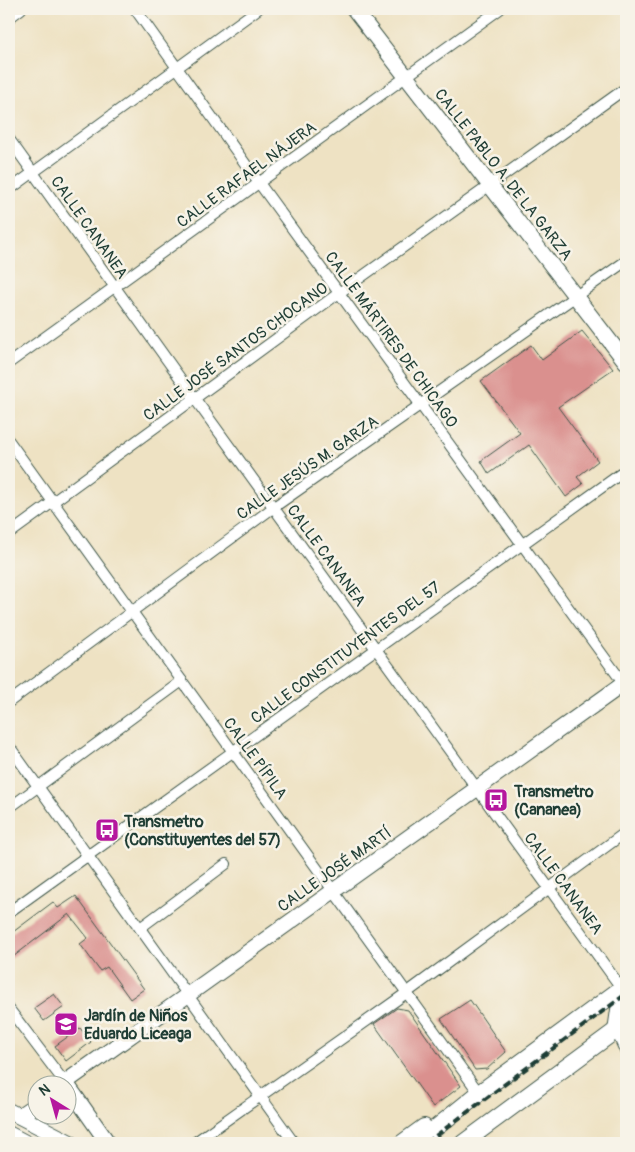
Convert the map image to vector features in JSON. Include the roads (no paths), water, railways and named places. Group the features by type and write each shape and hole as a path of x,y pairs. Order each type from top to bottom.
{"main road":[{"path":"463,1143 621,1027 624,987"},
{"path":"417,1143 479,1094 624,987"},
{"path":"402,1143 442,1114 479,1094"},
{"path":"478,1143 496,1119"}],"street":[{"path":"9,18 22,9"},
{"name":"CALLE MÁRTIRES DE CHICAGO","path":"135,9 259,183 625,684"},
{"path":"9,190 258,9"},
{"name":"CALLE PABLO A. DE LA GARZA","path":"354,9 626,362"},
{"name":"CALLE RAFAEL NÁJERA","path":"9,363 500,9"},
{"name":"CALLE JOSÉ SANTOS CHOCANO","path":"9,534 339,293 626,88"},
{"name":"CALLE CANANEA","path":"9,139 376,649 624,987"},
{"name":"CALLE JESÚS M. GARZA","path":"9,702 274,507 626,261"},
{"name":"CALLE PÍPILA","path":"9,441 479,1094"},
{"name":"CALLE CONSTITUYENTES DEL 57","path":"9,912 626,470"},
{"path":"9,808 182,682"},
{"name":"CALLE JOSÉ MARTÍ","path":"78,1075 333,890 625,684"},
{"path":"9,746 294,1143"},
{"path":"194,1143 406,994 626,832"},
{"path":"140,928 226,864"},
{"path":"9,1009 58,1074"},
{"path":"621,1027 626,1053"},
{"path":"78,1102 108,1143"},
{"path":"12,1116 28,1108"},
{"path":"12,1116 71,1143"},
{"path":"9,1134 26,1143"}],"railway":[{"path":"426,1143 626,994"}],"place":[{"name":"Transmetro (Cananea)","path":"496,800"},
{"name":"Transmetro (Constituyentes del 57)","path":"107,830"},
{"name":"Jardín de Niños Eduardo Liceaga","path":"66,1024"}]}
